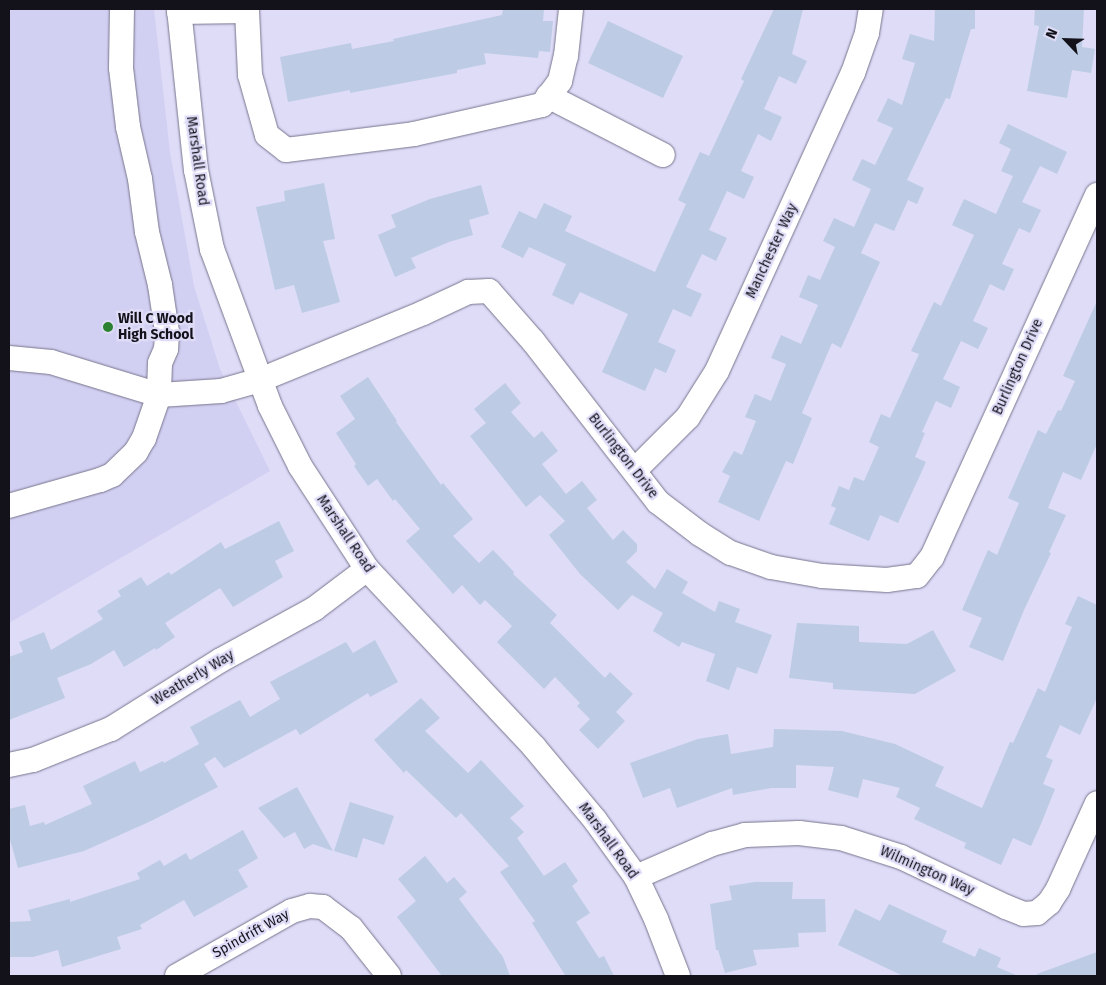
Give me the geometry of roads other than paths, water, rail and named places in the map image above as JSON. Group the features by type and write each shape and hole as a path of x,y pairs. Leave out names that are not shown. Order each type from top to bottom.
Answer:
{"street":[{"path":"9,506 112,475 136,452 144,438 160,396 160,364 166,349 167,332 160,285 147,232 140,179 128,127 121,68 122,9"},
{"path":"179,10 248,11 250,75 267,135 286,150 414,134 542,105 560,81 566,56 571,9"},
{"name":"Manchester Way","path":"635,470 688,417 717,370 853,73 867,33 871,9"},
{"name":"Marshall Road","path":"179,10 196,170 212,249 270,406 300,466 367,569 534,747 595,820 636,877 656,918 678,976"},
{"path":"548,96 663,155"},
{"name":"Burlington Drive","path":"260,380 423,313 468,292 489,291 533,341 658,502 700,534 731,553 771,567 822,576 887,580 918,576 932,557 1088,235 1097,195"},
{"path":"9,358 51,362 160,396 221,391 260,380"},
{"name":"Weatherly Way","path":"9,765 32,760 111,729 221,660 314,609 367,569"},
{"name":"Wilmington Way","path":"636,877 712,844 745,835 799,833 842,838 901,857 1006,908 1023,914 1037,913 1049,904 1058,889 1097,803"},
{"name":"Spindrift Way","path":"177,976 292,911 310,906 323,907 351,928 389,976"}],"place":[{"name":"Will C Wood High School","path":"108,327"}]}
